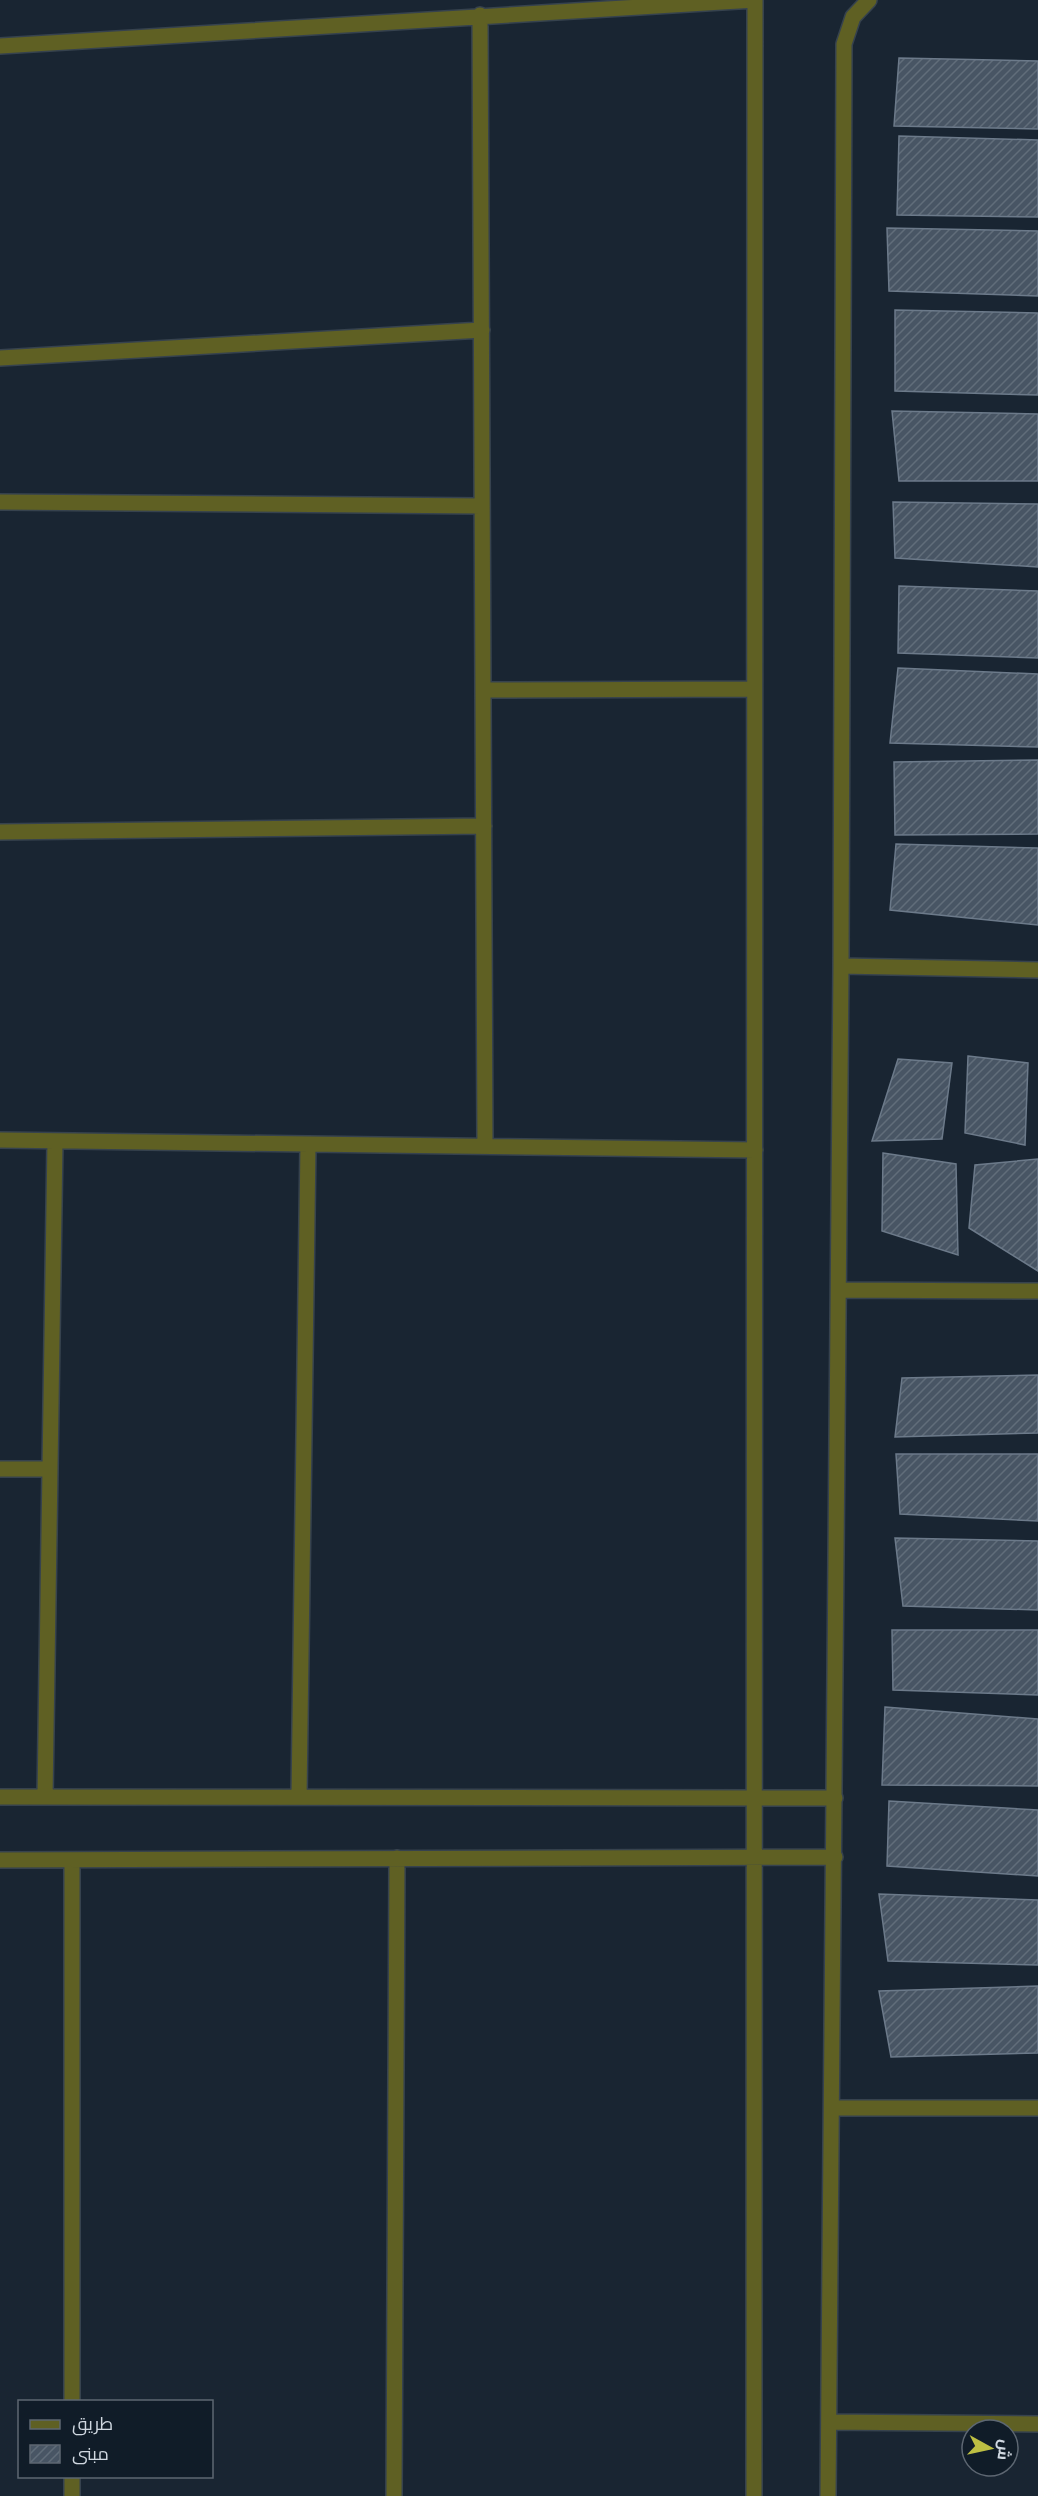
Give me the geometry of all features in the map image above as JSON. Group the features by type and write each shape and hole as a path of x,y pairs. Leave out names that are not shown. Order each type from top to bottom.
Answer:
{"street":[{"path":"0,46 755,0 754,2496"},
{"path":"828,2496 839,1290 844,44 853,17 869,0"},
{"path":"480,15 485,1146"},
{"path":"0,358 482,330"},
{"path":"0,502 482,506"},
{"path":"483,690 754,689"},
{"path":"0,832 484,826"},
{"path":"841,966 1038,970"},
{"path":"0,1140 755,1150"},
{"path":"45,1797 55,1141"},
{"path":"299,1797 308,1144"},
{"path":"839,1290 1038,1291"},
{"path":"0,1469 49,1469"},
{"path":"0,1797 835,1798"},
{"path":"0,1860 835,1857"},
{"path":"394,2496 397,1858"},
{"path":"72,1860 72,2400"},
{"path":"833,2108 1038,2108"},
{"path":"829,2422 1038,2424"},
{"path":"72,2478 72,2496"}],"building":[{"path":"899,58 1038,61 1038,129 894,126"},
{"path":"899,136 1038,140 1038,217 897,215"},
{"path":"887,228 1038,231 1038,296 889,291"},
{"path":"895,310 1038,313 1038,395 895,391"},
{"path":"892,411 1038,414 1038,481 899,481"},
{"path":"893,502 1038,504 1038,567 895,558"},
{"path":"899,586 1038,591 1038,658 898,653"},
{"path":"898,668 1038,674 1038,747 890,743"},
{"path":"1038,760 1038,834 895,835 894,762"},
{"path":"896,844 1038,848 1038,925 890,910"},
{"path":"968,1056 1028,1063 1025,1145 965,1133"},
{"path":"898,1059 952,1063 942,1139 872,1141"},
{"path":"883,1153 956,1164 958,1255 882,1231"},
{"path":"1038,1159 1038,1271 969,1228 975,1165"},
{"path":"1038,1375 1038,1433 895,1437 902,1378"},
{"path":"896,1454 1038,1454 1038,1521 900,1514"},
{"path":"895,1538 1038,1541 1038,1610 903,1606"},
{"path":"892,1630 1038,1630 1038,1695 893,1690"},
{"path":"885,1707 1038,1719 1038,1786 882,1785"},
{"path":"889,1801 1038,1810 1038,1876 887,1866"},
{"path":"879,1894 1038,1900 1038,1965 888,1961"},
{"path":"1038,1986 1038,2053 891,2057 879,1991"}]}
